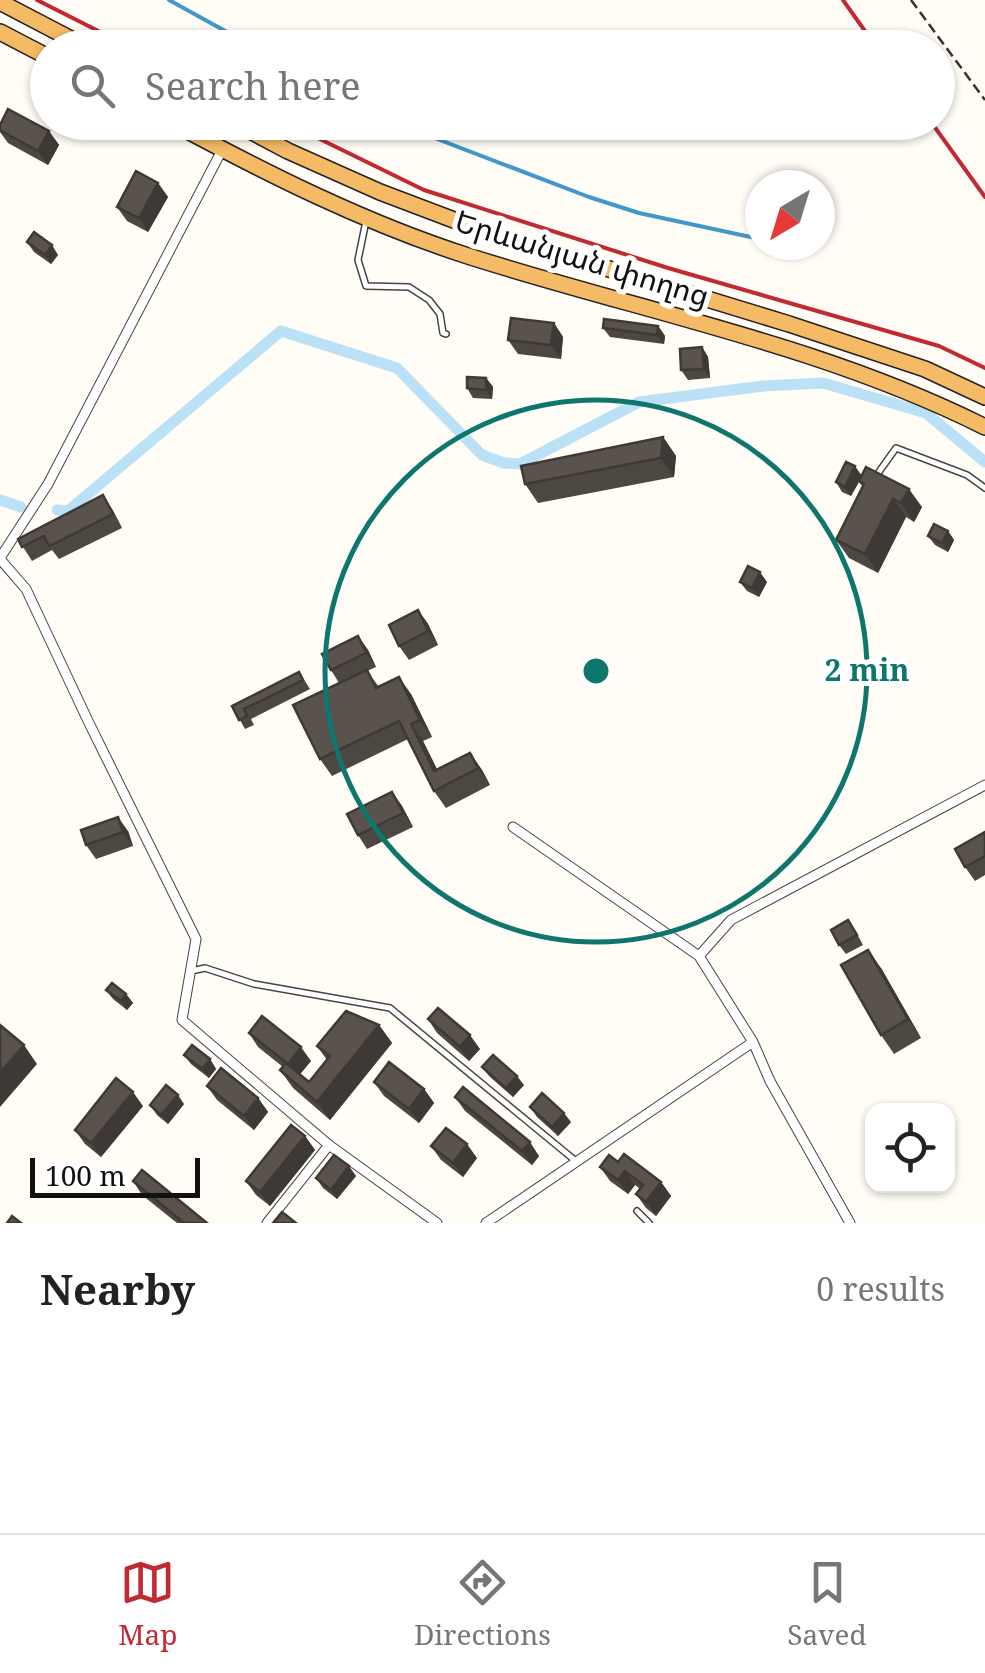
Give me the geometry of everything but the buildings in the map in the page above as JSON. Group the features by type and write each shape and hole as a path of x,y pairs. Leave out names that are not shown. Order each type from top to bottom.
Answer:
{"highway":[{"path":"0,2 54,30"},
{"path":"0,32 30,48"},
{"name":"Երևանյան փողոց","path":"204,140 367,218 466,255 860,373 985,426"},
{"name":"Երևանյան փողոց","path":"267,140 380,192 475,228 908,363 985,397"}],"street":[{"path":"222,150 48,484 0,558 26,589 196,939 182,1020 330,1145 437,1223"},
{"path":"699,956 731,920 985,785"},
{"path":"514,826 699,956 753,1042 770,1081 847,1221"},
{"path":"486,1223 753,1042"},
{"path":"267,1223 330,1145"}],"lane":[{"path":"367,218 358,260 366,286 409,287 429,300 440,314 446,334"},
{"path":"876,476 896,448 966,475 985,488"},
{"path":"191,971 205,968 254,984 390,1008 576,1162"},
{"path":"636,1211 649,1223"}],"path":[{"path":"911,0 933,30"},
{"path":"955,59 985,100"}],"waterway":[{"path":"169,0 223,30"},
{"path":"440,140 639,213 745,236"},
{"path":"57,510 68,511 281,331 397,368 482,455 504,463 520,464 639,402 763,386 823,383 926,413 985,462"},
{"path":"0,500 21,507"}],"railway":[{"path":"37,0 96,30"},
{"path":"843,0 864,30"},
{"path":"322,140 424,190 668,268 939,346 985,368"},
{"path":"944,140 985,197"}]}
